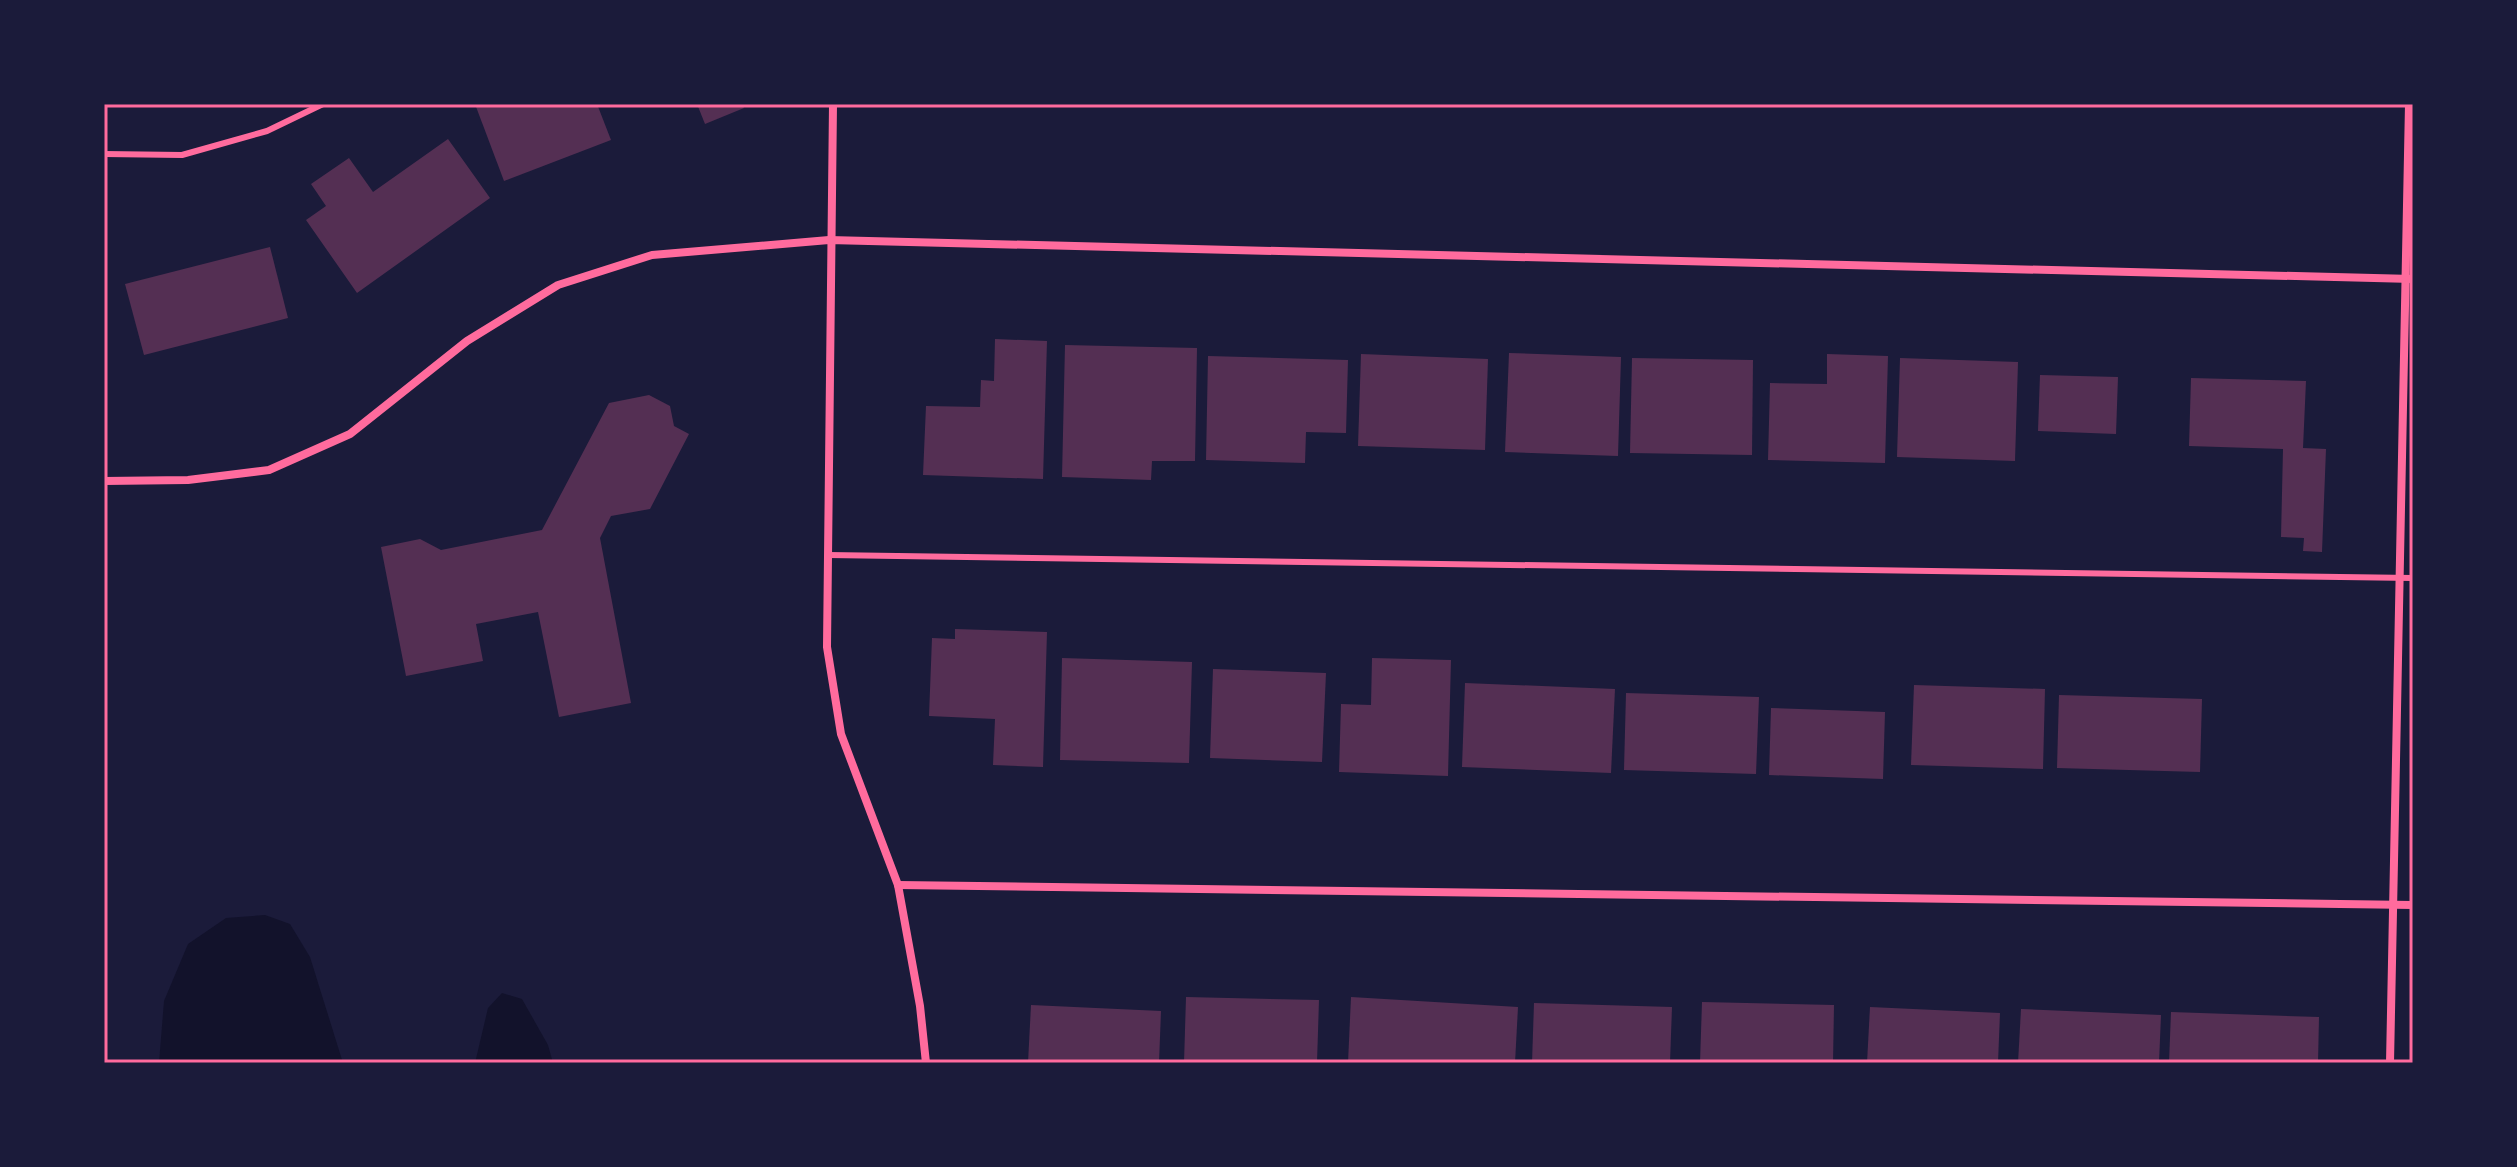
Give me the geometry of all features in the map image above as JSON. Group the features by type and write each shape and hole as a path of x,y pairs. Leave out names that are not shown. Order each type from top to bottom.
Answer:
{"street":[{"path":"833,104 829,240 827,647 841,734 898,885 920,1006 926,1063"},
{"path":"2390,1063 2410,279 2409,104"},
{"path":"104,481 188,480 269,470 350,434 467,341 558,285 652,255 829,240 2410,279"},
{"path":"898,885 2413,905"}],"lane":[{"path":"104,154 182,155 267,131 323,104"},
{"path":"828,555 2413,578"}],"shaded area":[{"path":"265,915 290,924 310,957 343,1063 159,1063 164,1001 188,944 226,918"},
{"path":"502,993 522,999 548,1045 553,1063 475,1063 488,1008"}],"building":[{"path":"475,104 597,104 611,140 504,181"},
{"path":"697,104 742,104 744,108 705,124"},
{"path":"448,139 490,198 357,293 306,220 326,206 311,184 349,158 373,192"},
{"path":"270,247 288,318 144,355 125,284"},
{"path":"995,339 1047,341 1043,479 923,475 926,406 980,407 981,380 994,381"},
{"path":"1065,345 1197,348 1195,461 1152,461 1151,480 1062,477"},
{"path":"1509,353 1621,357 1618,456 1505,452"},
{"path":"1361,354 1488,359 1485,450 1358,446"},
{"path":"1827,354 1888,356 1885,463 1768,460 1770,383 1827,384"},
{"path":"1208,356 1348,360 1346,433 1306,432 1305,463 1206,460"},
{"path":"1632,358 1753,360 1752,455 1630,453"},
{"path":"1900,358 2018,362 2015,461 1897,457"},
{"path":"2040,375 2118,377 2116,434 2038,431"},
{"path":"2191,378 2306,381 2303,448 2326,449 2322,552 2303,551 2304,538 2281,537 2283,449 2189,446"},
{"path":"649,395 670,406 674,426 689,434 650,509 611,516 600,538 631,703 559,717 538,612 476,624 483,661 406,676 381,547 420,539 441,550 542,530 609,403"},
{"path":"955,629 1047,632 1043,767 993,765 995,719 929,716 932,638 955,639"},
{"path":"1062,658 1192,662 1189,763 1060,760"},
{"path":"1372,658 1451,660 1448,776 1339,772 1341,704 1371,705"},
{"path":"1213,669 1326,673 1322,762 1210,758"},
{"path":"1465,683 1615,689 1611,773 1462,767"},
{"path":"1914,685 2045,689 2043,769 1911,765"},
{"path":"1626,693 1759,697 1756,774 1624,770"},
{"path":"2059,695 2202,699 2200,772 2057,768"},
{"path":"1771,708 1885,712 1883,779 1769,775"},
{"path":"1186,997 1319,1000 1317,1063 1184,1063"},
{"path":"1351,997 1518,1007 1515,1063 1348,1063"},
{"path":"1702,1002 1834,1005 1833,1063 1700,1063"},
{"path":"1534,1003 1672,1007 1670,1063 1532,1063"},
{"path":"1031,1005 1161,1011 1159,1063 1028,1063"},
{"path":"1870,1007 2000,1013 1998,1063 1867,1063"},
{"path":"2021,1009 2161,1015 2159,1063 2018,1063"},
{"path":"2171,1012 2319,1017 2318,1063 2169,1063"}]}
